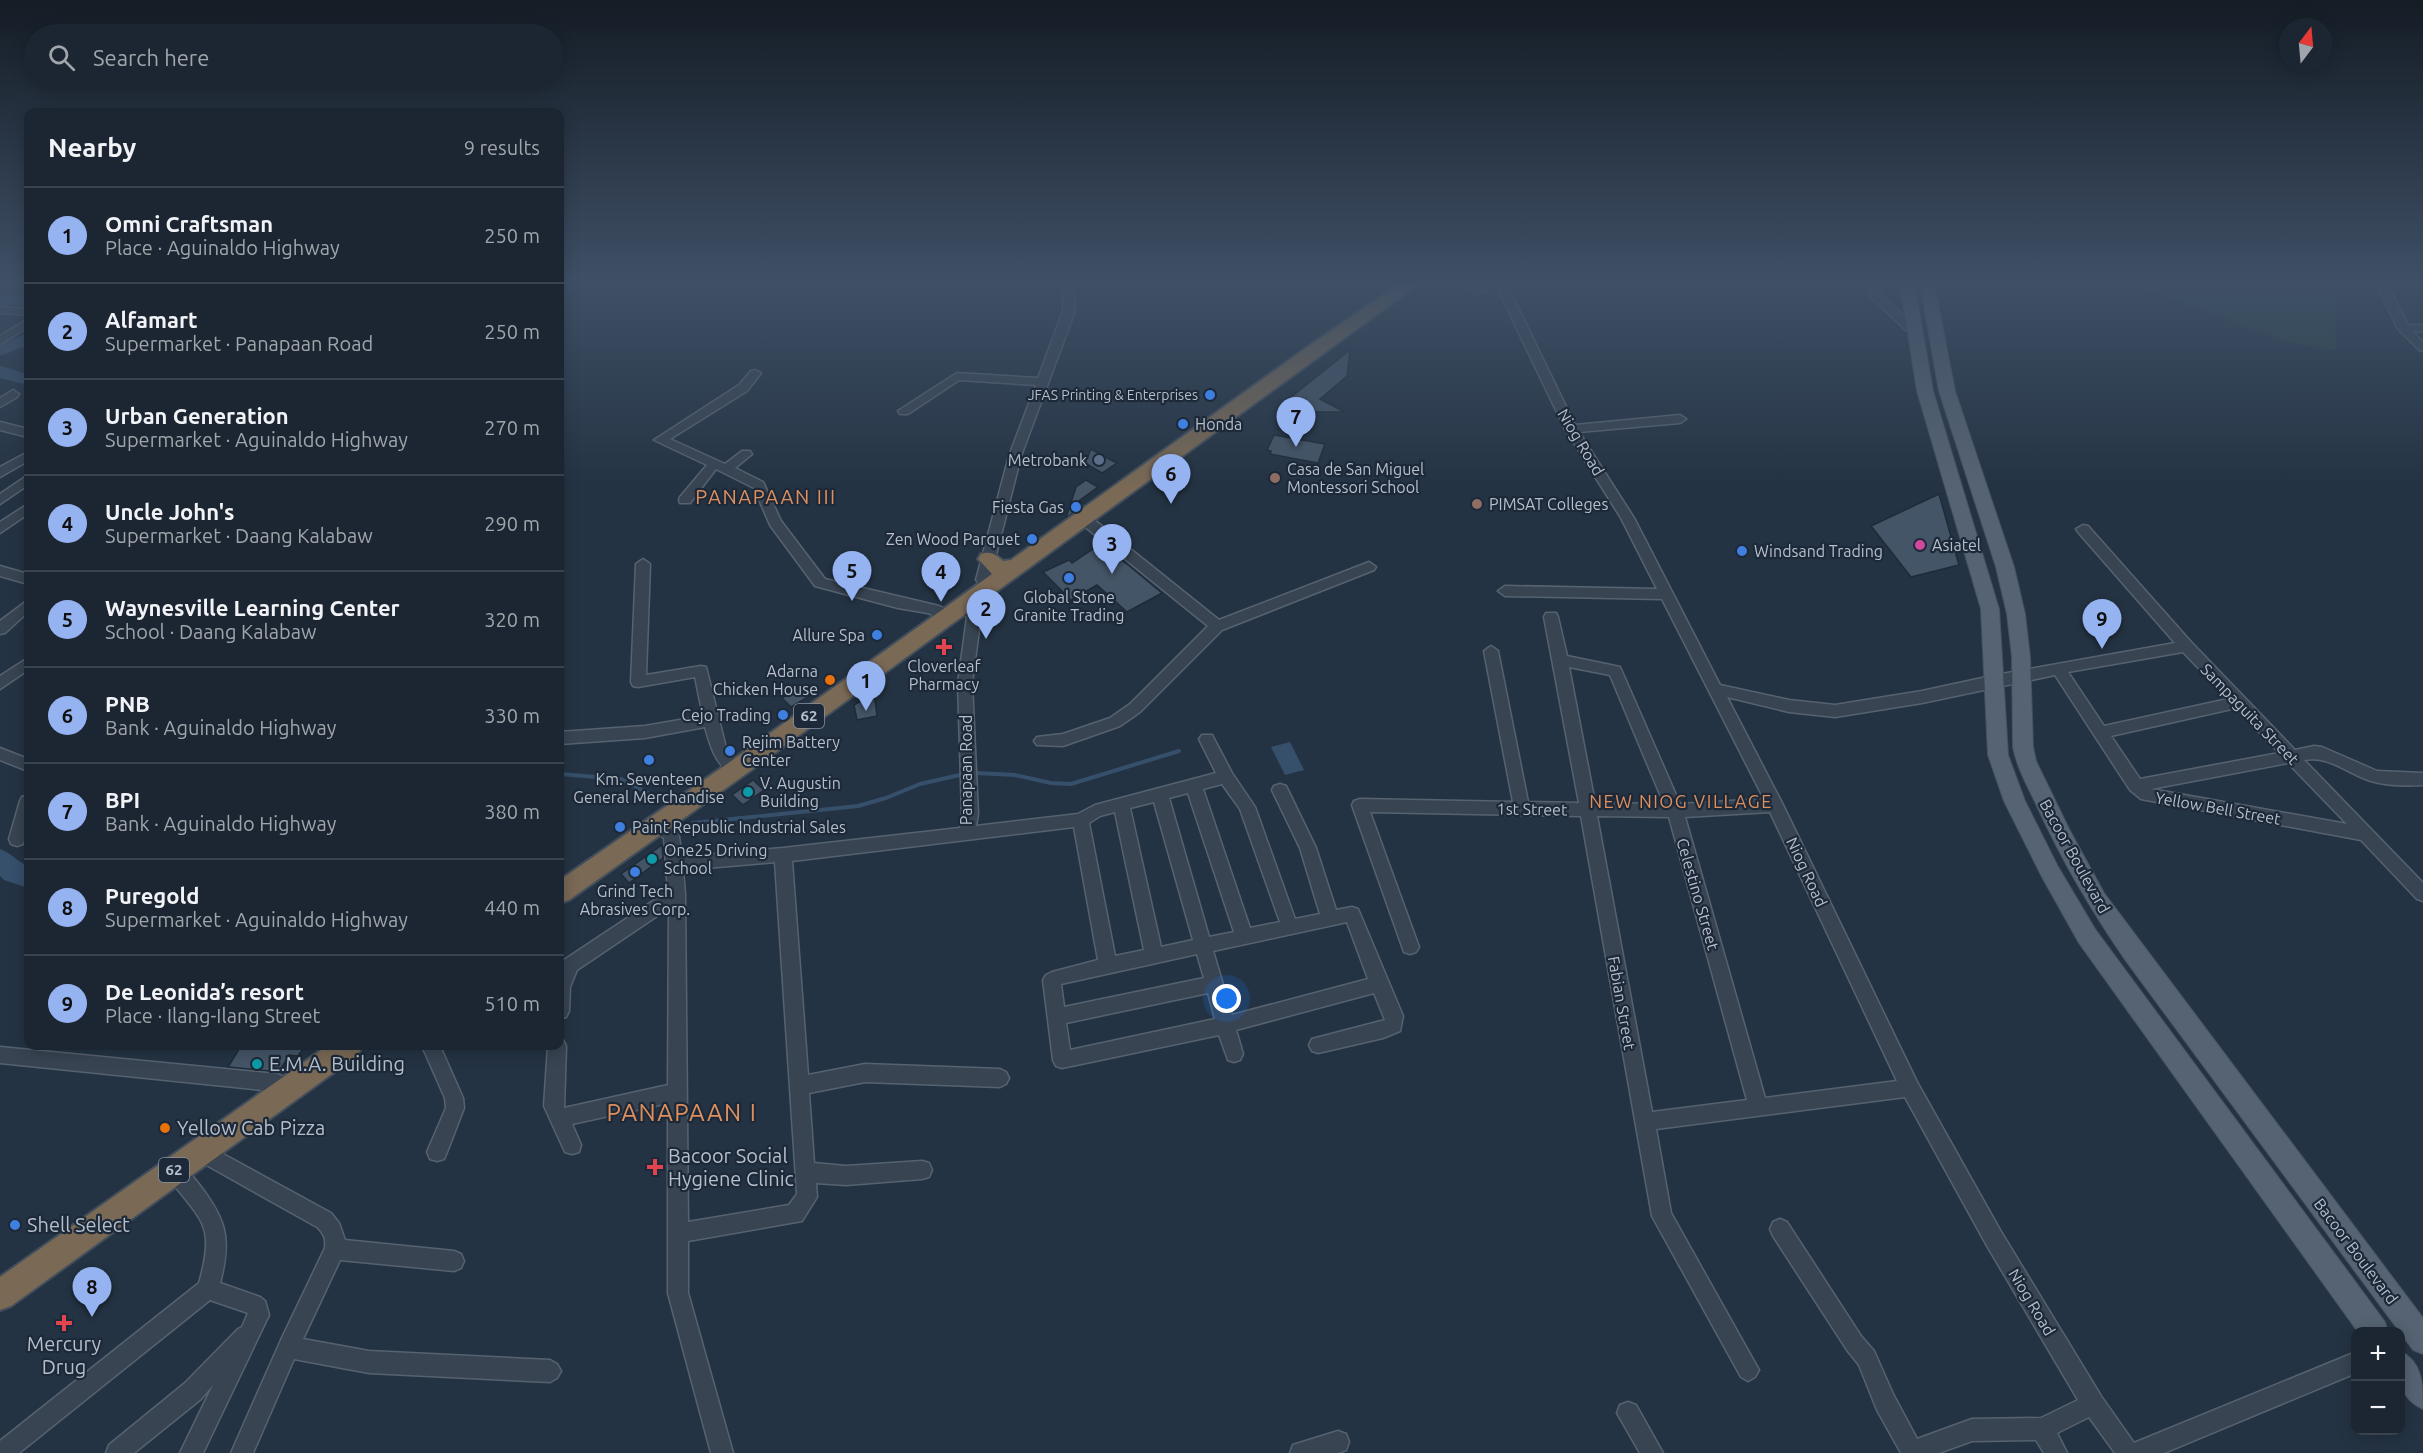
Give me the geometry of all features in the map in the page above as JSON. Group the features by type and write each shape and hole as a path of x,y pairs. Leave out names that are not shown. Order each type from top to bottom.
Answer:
{"highway":[{"name":"62","path":"564,890 735,770 1314,351"},
{"path":"988,559 999,569 1016,566"},
{"name":"62","path":"0,1295 342,1050"}],"main road":[{"name":"Bacoor Boulevard","path":"1918,351 1925,391 1990,609 1996,680 1998,755 2040,852 2068,904 2101,955 2371,1327"},
{"name":"Bacoor Boulevard","path":"1940,351 1947,391 2005,567 2013,602 2022,677 2023,747 2026,761 2060,833 2096,900 2414,1338"},
{"path":"1961,509 1986,513"},
{"path":"2405,1372 2423,1395"}],"street":[{"path":"990,585 983,580 1015,456 1054,351"},
{"name":"Niog Road","path":"1530,351 1571,429 1627,518 1775,805 1910,1088 1993,1237 2093,1404 2128,1453"},
{"path":"756,373 734,394 659,439 759,485 775,522 820,583 897,603 953,611"},
{"path":"904,411 957,376 1043,382"},
{"path":"0,403 13,394"},
{"path":"1571,429 1680,419"},
{"path":"1650,422 1660,436"},
{"path":"0,426 24,432"},
{"path":"685,500 720,467 746,454"},
{"path":"1,471 24,458"},
{"path":"0,500 24,482"},
{"path":"5,525 24,511"},
{"path":"1083,518 1217,626"},
{"path":"5,525 24,526"},
{"name":"Sampaguita Street","path":"2083,529 2186,646 2290,756 2369,835 2415,875 2423,894"},
{"path":"643,564 638,682 701,671 717,746 725,763 735,770"},
{"path":"1042,741 1063,740 1115,722 1135,708 1217,626 1369,567"},
{"path":"2,574 24,578"},
{"path":"1505,591 1665,594"},
{"path":"0,629 24,608"},
{"name":"Panapaan Road","path":"953,611 974,615 965,683 970,814 967,833"},
{"name":"Fabian Street","path":"1551,617 1561,660 1662,1216 1748,1370"},
{"path":"1715,689 1789,706 1835,711 1922,697 1996,680 2186,646"},
{"path":"1491,651 1522,809"},
{"name":"Celestino Street","path":"1561,660 1615,671 1675,811 1758,1107"},
{"path":"0,684 24,666"},
{"name":"Yellow Bell Street","path":"2059,670 2136,786 2147,795 2369,835"},
{"path":"2101,732 2239,702"},
{"path":"564,738 645,732 711,720"},
{"path":"1207,739 1226,777 1247,807 1290,927"},
{"path":"2136,786 2314,752 2328,753 2373,775 2423,779"},
{"path":"0,754 24,763"},
{"path":"675,864 783,855 1081,820 1095,811 1226,777"},
{"path":"1194,786 1244,937"},
{"path":"1280,790 1308,848 1330,919"},
{"path":"1160,794 1234,1054"},
{"path":"1121,804 1154,956"},
{"name":"1st Street","path":"1410,947 1360,805 1675,811 1775,805"},
{"path":"16,839 24,814"},
{"path":"1081,820 1108,966"},
{"path":"656,824 672,835 677,894 678,1293 723,1453"},
{"path":"679,1233 795,1214 807,1197 783,855"},
{"path":"564,980 570,966 677,894"},
{"path":"1318,1045 1383,1030 1394,1025 1394,1016 1352,915 1154,956 1052,980 1062,1060 1226,1025 1379,984"},
{"path":"1056,1017 1214,984"},
{"path":"434,1050 454,1098 452,1118 437,1152"},
{"path":"557,1050 553,1106 572,1145"},
{"path":"0,1055 277,1083 284,1092"},
{"path":"798,1086 865,1073 1000,1078"},
{"path":"1644,1122 1910,1088"},
{"path":"558,1118 677,1092"},
{"path":"201,1151 324,1220 331,1227 336,1238 335,1250 288,1347 242,1453"},
{"path":"2,1453 208,1289 217,1248 217,1236 208,1215 175,1170"},
{"path":"805,1170 832,1175 922,1170"},
{"path":"1780,1228 1854,1343 1867,1358 1885,1402 1912,1453 1972,1430 2042,1429 2093,1404"},
{"path":"335,1250 454,1261"},
{"path":"192,1453 256,1324 258,1308 253,1304 208,1289"},
{"path":"117,1453 193,1391 256,1324"},
{"path":"288,1347 369,1362 550,1371"},
{"path":"2138,1453 2351,1364"},
{"path":"193,1391 211,1412"},
{"path":"1628,1413 1652,1453"},
{"path":"2042,1429 2056,1453"},
{"path":"1301,1453 1338,1442"}],"water":[{"path":"1290,742 1304,770 1285,775 1271,747"}],"building":[{"path":"1350,351 1347,376 1320,399 1345,412 1314,412 1286,401"},
{"path":"1274,435 1325,444 1318,463 1270,454 1271,451 1267,450"},
{"name":"Metrobank","path":"1091,449 1117,463 1102,473 1085,463"},
{"path":"1086,480 1098,487 1079,501 1085,504 1066,518 1076,487"},
{"name":"Asiatel","path":"1939,494 1959,565 1911,577 1871,526"},
{"path":"1102,543 1162,593 1127,612 1097,585 1071,600 1043,572 1069,560 1072,563"},
{"path":"802,686 810,696 791,707 782,698"},
{"path":"874,693 877,716 857,720 854,705"},
{"name":"V. Augustin Building","path":"753,780 764,790 743,805 732,795"},
{"path":"662,845 663,858 629,883 621,874"},
{"name":"E.M.A. Building","path":"239,1050 302,1050 298,1056 289,1055 279,1072 228,1067"}],"waterway":[{"path":"0,372 24,379"},
{"path":"975,773 1015,775 1051,783 1071,784 1179,751"},
{"path":"564,774 621,779 663,801"},
{"path":"693,823 858,806 886,798 920,784 964,774"},
{"path":"0,860 13,872 24,876"}],"place":[{"name":"JFAS Printing & Enterprises","path":"1210,395"},
{"name":"Honda","path":"1183,424"},
{"name":"BPI","path":"1296,447"},
{"name":"Metrobank","path":"1099,460"},
{"name":"Casa de San Miguel Montessori School","path":"1275,478"},
{"name":"PNB","path":"1171,504"},
{"name":"PIMSAT Colleges","path":"1477,504"},
{"name":"Fiesta Gas","path":"1076,507"},
{"name":"Zen Wood Parquet","path":"1032,539"},
{"name":"Asiatel","path":"1920,545"},
{"name":"Windsand Trading","path":"1742,551"},
{"name":"Urban Generation","path":"1112,574"},
{"name":"Global Stone Granite Trading","path":"1069,578"},
{"name":"Waynesville Learning Center","path":"852,601"},
{"name":"Uncle John's","path":"941,602"},
{"name":"Allure Spa","path":"877,635"},
{"name":"Alfamart","path":"986,639"},
{"name":"Cloverleaf Pharmacy","path":"944,647"},
{"name":"De Leonida’s resort","path":"2102,649"},
{"name":"Adarna Chicken House","path":"830,680"},
{"name":"Omni Craftsman","path":"866,711"},
{"name":"Cejo Trading","path":"783,715"},
{"name":"Rejim Battery Center","path":"730,751"},
{"name":"Km. Seventeen General Merchandise","path":"649,760"},
{"name":"V. Augustin Building","path":"748,792"},
{"name":"Paint Republic Industrial Sales","path":"620,827"},
{"name":"One25 Driving School","path":"652,859"},
{"name":"Grind Tech Abrasives Corp.","path":"635,872"},
{"name":"E.M.A. Building","path":"257,1064"},
{"name":"Yellow Cab Pizza","path":"165,1128"},
{"name":"Bacoor Social Hygiene Clinic","path":"655,1167"},
{"name":"Shell Select","path":"15,1225"},
{"name":"Puregold","path":"92,1317"},
{"name":"Mercury Drug","path":"64,1323"}],"district":[{"name":"PANAPAAN III","path":"766,497"},
{"name":"NEW NIOG VILLAGE","path":"1681,802"},
{"name":"PANAPAAN I","path":"682,1113"}]}
